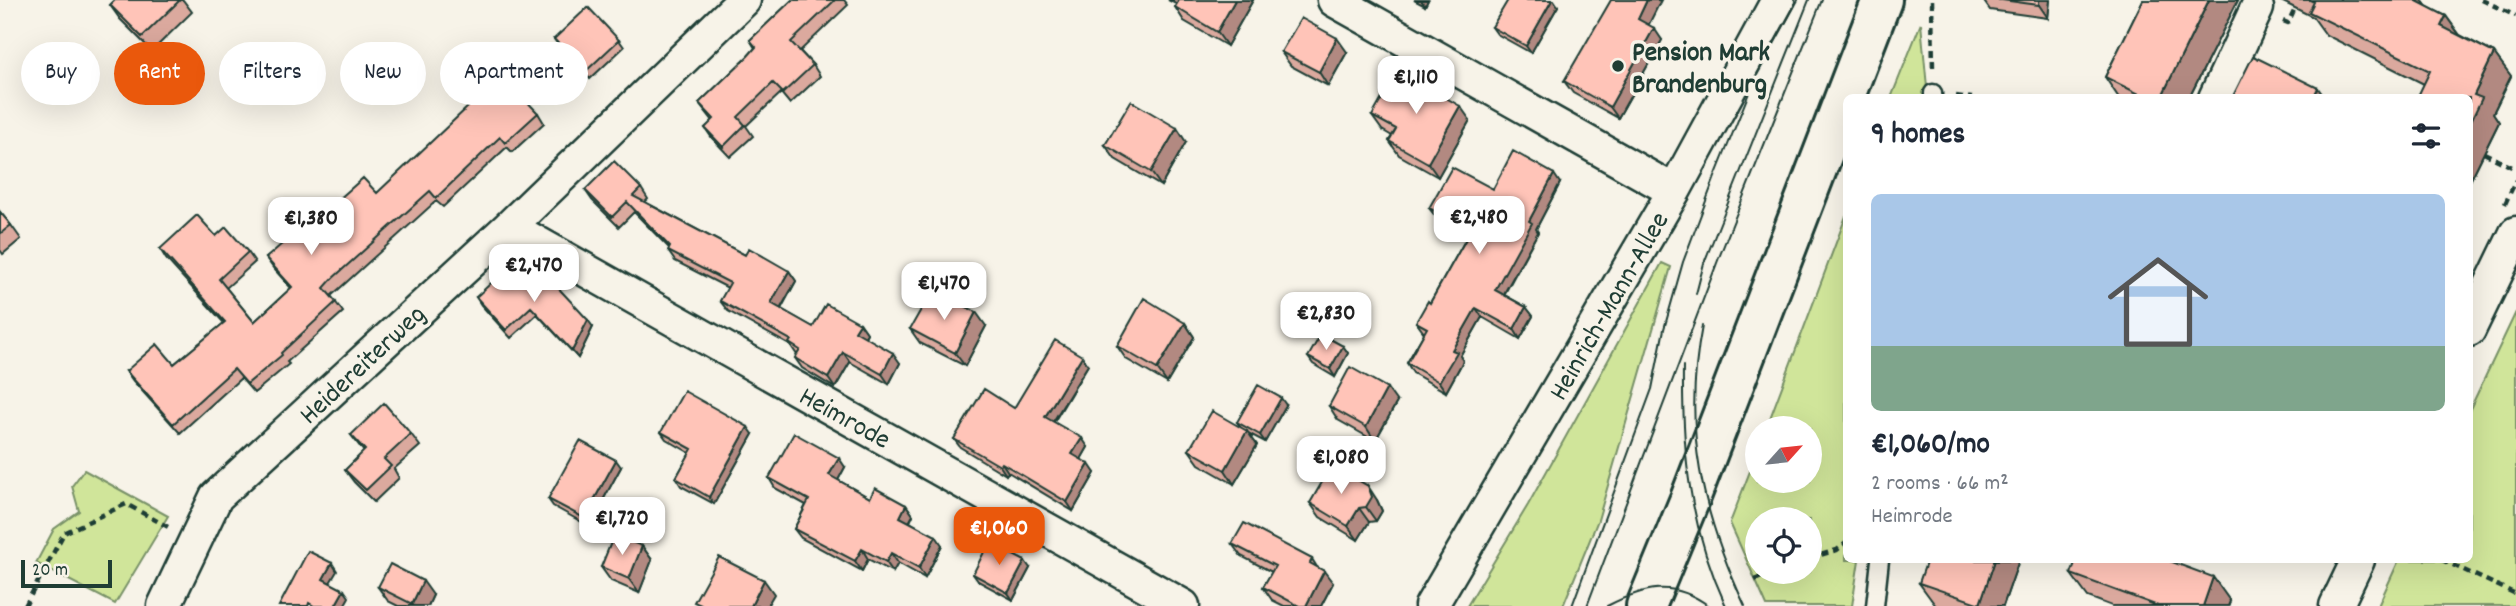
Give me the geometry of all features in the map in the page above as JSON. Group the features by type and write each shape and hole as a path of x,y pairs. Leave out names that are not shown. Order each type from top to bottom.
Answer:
{"main road":[{"path":"1847,94 1882,0"},
{"path":"1646,606 1843,103"}],"street":[{"name":"Heidereiterweg","path":"164,606 216,498 509,227 744,0"},
{"path":"1334,0 1674,191"},
{"name":"Heinrich-Mann-Allee","path":"1431,606 1674,191 1778,0"},
{"path":"2217,94 2258,8"},
{"name":"Heimrode","path":"509,227 1183,606"},
{"path":"2473,322 2516,233"},
{"path":"2336,606 2357,563"}],"lane":[{"path":"1875,606 1880,563"}],"path":[{"path":"1932,0 1933,94"},
{"path":"2482,0 2516,16"},
{"path":"2484,153 2516,169"},
{"path":"25,606 64,533 126,505 195,542"},
{"path":"1822,554 1843,545"},
{"path":"2449,563 2516,594"}],"green space":[{"path":"1921,23 1928,94 1893,94"},
{"path":"1843,224 1843,563 1859,563 1852,606 1767,606 1757,584 1822,584 1822,507 1745,507 1745,557 1730,523 1745,484 1745,494 1822,494 1822,416 1771,416"},
{"path":"1662,263 1671,267 1598,520 1563,606 1467,606 1528,505"},
{"path":"2516,312 2516,606 2378,606 2398,563 2473,563 2473,403"},
{"path":"84,470 168,516 115,604 36,563 54,529 79,511 72,486"}],"building":[{"path":"115,0 180,0 142,37 110,5"},
{"path":"792,0 835,0 791,42 813,65 783,93 773,83 738,117 745,125 723,147 705,128 714,119 699,103 748,56 756,47 750,40"},
{"path":"1179,0 1235,0 1217,32 1175,7"},
{"path":"1508,0 1552,0 1526,46 1492,27"},
{"name":"Pension Mark Brandenburg","path":"1611,0 1647,0 1638,19 1654,28 1610,107 1564,81"},
{"path":"2002,0 2039,0 2039,5"},
{"path":"2143,0 2209,0 2163,94 2139,94 2105,77"},
{"path":"2310,0 2415,0 2446,16 2441,26 2494,53 2474,95 2482,98 2473,117 2473,94 2419,94 2430,71 2309,12 2314,2"},
{"path":"588,7 619,40 588,69 588,42 557,42 554,39"},
{"path":"1301,18 1337,38 1319,72 1281,52"},
{"path":"2253,56 2318,88 2315,94 2234,94"},
{"path":"1398,70 1460,106 1428,163 1389,141 1396,129 1372,116"},
{"path":"1131,101 1177,128 1151,172 1105,145"},
{"path":"470,105 530,105 538,113 505,143 500,137 436,198 430,191 332,279 324,288 336,302 281,353 282,355 247,384 234,369 173,424 126,371 157,344 174,364 225,322 160,249 197,215 216,236 226,227 248,252 219,279 254,322 292,287 266,258 292,235 295,238 363,178 377,193"},
{"path":"1513,151 1554,174 1529,221 1532,223 1495,290 1526,307 1514,329 1476,308 1452,350 1457,352 1439,382 1407,363 1427,328 1416,322 1428,301 1430,303 1471,230 1429,208 1452,167 1493,189"},
{"path":"614,161 641,188 633,196 745,255 749,248 789,271 771,303 813,327 826,304 860,323 855,331 893,353 882,374 843,352 828,378 795,358 800,350 789,343 791,340 720,301 730,283 668,251 670,247 627,202 612,217 585,190"},
{"path":"0,212 11,225 0,234"},
{"path":"536,264 588,320 572,351 531,307 506,330 476,297 501,274 512,286"},
{"path":"939,292 976,312 955,353 910,329 927,299 933,303"},
{"path":"1144,298 1185,323 1157,369 1117,346"},
{"path":"1321,334 1343,346 1330,369 1308,357"},
{"path":"1055,340 1082,356 1045,417 1082,438 1072,454 1089,464 1067,502 1002,463 1000,466 954,439 984,389 1014,408"},
{"path":"1350,367 1387,388 1366,427 1329,406"},
{"path":"1258,385 1281,398 1260,435 1237,422"},
{"path":"684,391 748,427 709,497 676,478 692,449 661,432"},
{"path":"384,403 411,434 384,459 391,466 366,490 345,470 365,450 351,435"},
{"path":"1212,411 1247,431 1225,470 1189,450"},
{"path":"794,433 839,458 829,475 870,498 875,488 906,505 900,517 936,536 919,568 891,553 886,562 862,549 855,561 794,529 809,500 769,478"},
{"path":"580,441 616,460 584,518 548,499"},
{"path":"1332,465 1368,486 1372,497 1366,507 1359,508 1348,526 1310,503"},
{"path":"1244,523 1312,559 1310,563 1324,571 1306,606 1299,606 1263,587 1275,566 1232,544"},
{"path":"614,535 642,546 629,579 601,567"},
{"path":"989,542 1025,561 1008,593 973,574"},
{"path":"308,551 332,563 323,579 344,590 335,606 314,606 309,603 308,606 279,606"},
{"path":"719,557 764,580 751,606 703,606 694,602"},
{"path":"1926,563 1994,563 1980,604 1919,583"},
{"path":"2075,563 2175,563 2213,577 2203,606 2158,606 2071,574"},
{"path":"390,564 423,581 412,604 378,587"}],"tram line":[{"path":"1572,606 1652,389 1664,329 1683,262 1755,78 1798,0"},
{"path":"1696,294 1704,263 1809,0"},
{"path":"1587,606 1720,255 1822,0"},
{"path":"1702,326 1694,400 1700,470 1717,538 1745,606"},
{"path":"1683,366 1684,429 1690,489 1704,547 1726,606"},
{"path":"1607,606 1633,594 1658,589 1683,592 1709,606"}],"place":[{"name":"Pension Mark Brandenburg","path":"1618,66"}]}
